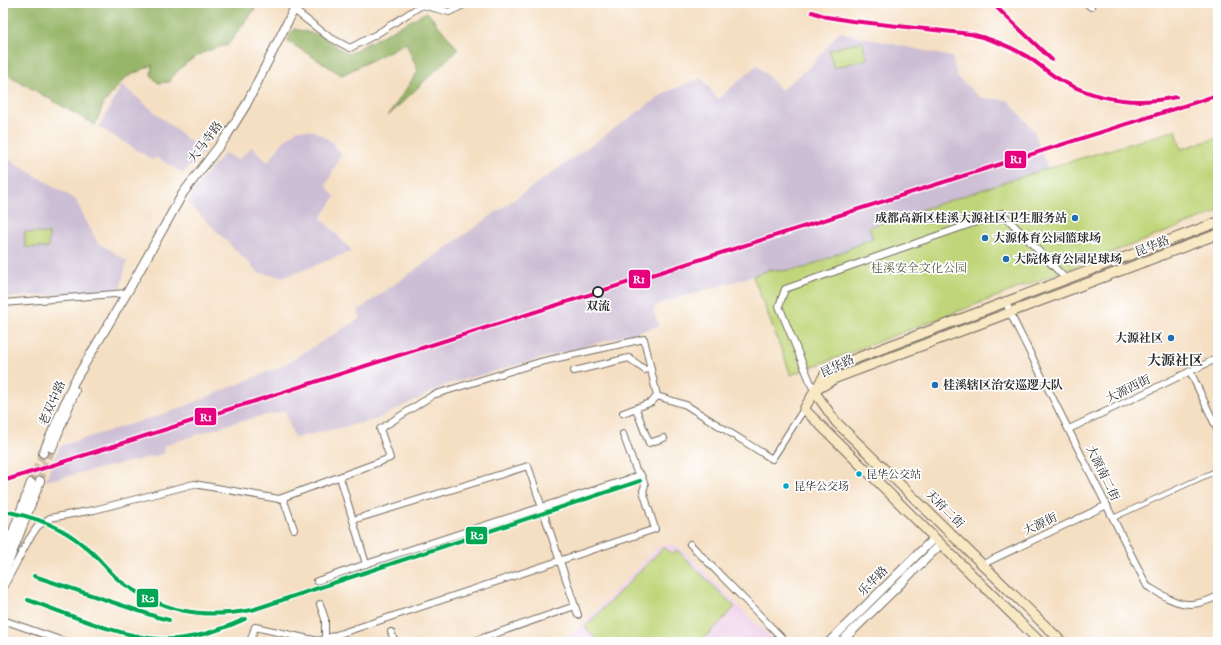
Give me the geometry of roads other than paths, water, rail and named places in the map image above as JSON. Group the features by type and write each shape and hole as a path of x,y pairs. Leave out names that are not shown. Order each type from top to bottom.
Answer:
{"main road":[{"name":"昆华路","path":"814,391 828,368 1006,300 1218,222"},
{"name":"昆华路","path":"814,391 836,378 1010,311 1218,234"},
{"path":"814,391 804,409 1040,642"},
{"name":"天府二街","path":"814,391 836,422 1062,642"}],"street":[{"path":"296,7 329,37 350,48 422,5 449,12 468,3"},
{"name":"大马寺路","path":"127,293 183,193 226,137 246,105 296,7"},
{"path":"814,391 779,306 785,289 1002,213 1065,278"},
{"path":"3,303 127,293"},
{"name":"老双中路","path":"43,453 64,403 127,293"},
{"name":"大源南二街","path":"1006,300 1010,311 1147,586 1176,603 1203,603 1218,596"},
{"path":"3,588 29,539 38,526 54,516 94,510 194,484 279,499 283,498 390,458 380,429 433,395 540,362 644,339 657,396"},
{"path":"574,371 629,358 645,370 651,368"},
{"name":"大源西街","path":"1069,429 1218,358"},
{"name":"老双中路","path":"52,448 85,364"},
{"path":"1190,371 1218,431"},
{"path":"623,413 652,402 657,396"},
{"path":"657,396 686,405 772,459 804,409"},
{"path":"636,409 649,444 664,438"},
{"path":"250,642 255,627 318,642 655,529 643,491 645,485 641,475 636,470 623,434"},
{"path":"353,520 528,466 578,614"},
{"path":"1113,518 1218,470"},
{"path":"317,581 641,475"},
{"path":"340,477 366,564"},
{"path":"3,576 40,481"},
{"path":"3,559 31,483"},
{"path":"283,498 294,529"},
{"name":"大源街","path":"983,564 1107,505"},
{"name":"乐华路","path":"829,642 937,541"},
{"name":"乐华路","path":"841,642 937,541"},
{"path":"690,544 786,642"},
{"path":"320,604 325,620 325,639"},
{"path":"471,642 575,606"},
{"path":"3,620 66,642"},
{"path":"391,632 395,642"}],"tunnel":[{"path":"40,481 52,448"},
{"path":"31,483 43,453"}],"place":[{"name":"成都高新区桂溪大源社区卫生服务站","path":"1075,218"},
{"name":"大源体育公园篮球场","path":"985,238"},
{"name":"大院体育公园足球场","path":"1006,259"},
{"name":"双流","path":"598,292"},
{"name":"大源社区","path":"1171,338"},
{"name":"桂溪辖区治安巡逻大队","path":"935,385"},
{"name":"昆华公交站","path":"859,474"},
{"name":"昆华公交场","path":"786,486"}],"district":[{"name":"大源社区","path":"1175,360"}],"park label":[{"name":"桂溪安全文化公园","path":"919,268"}]}
